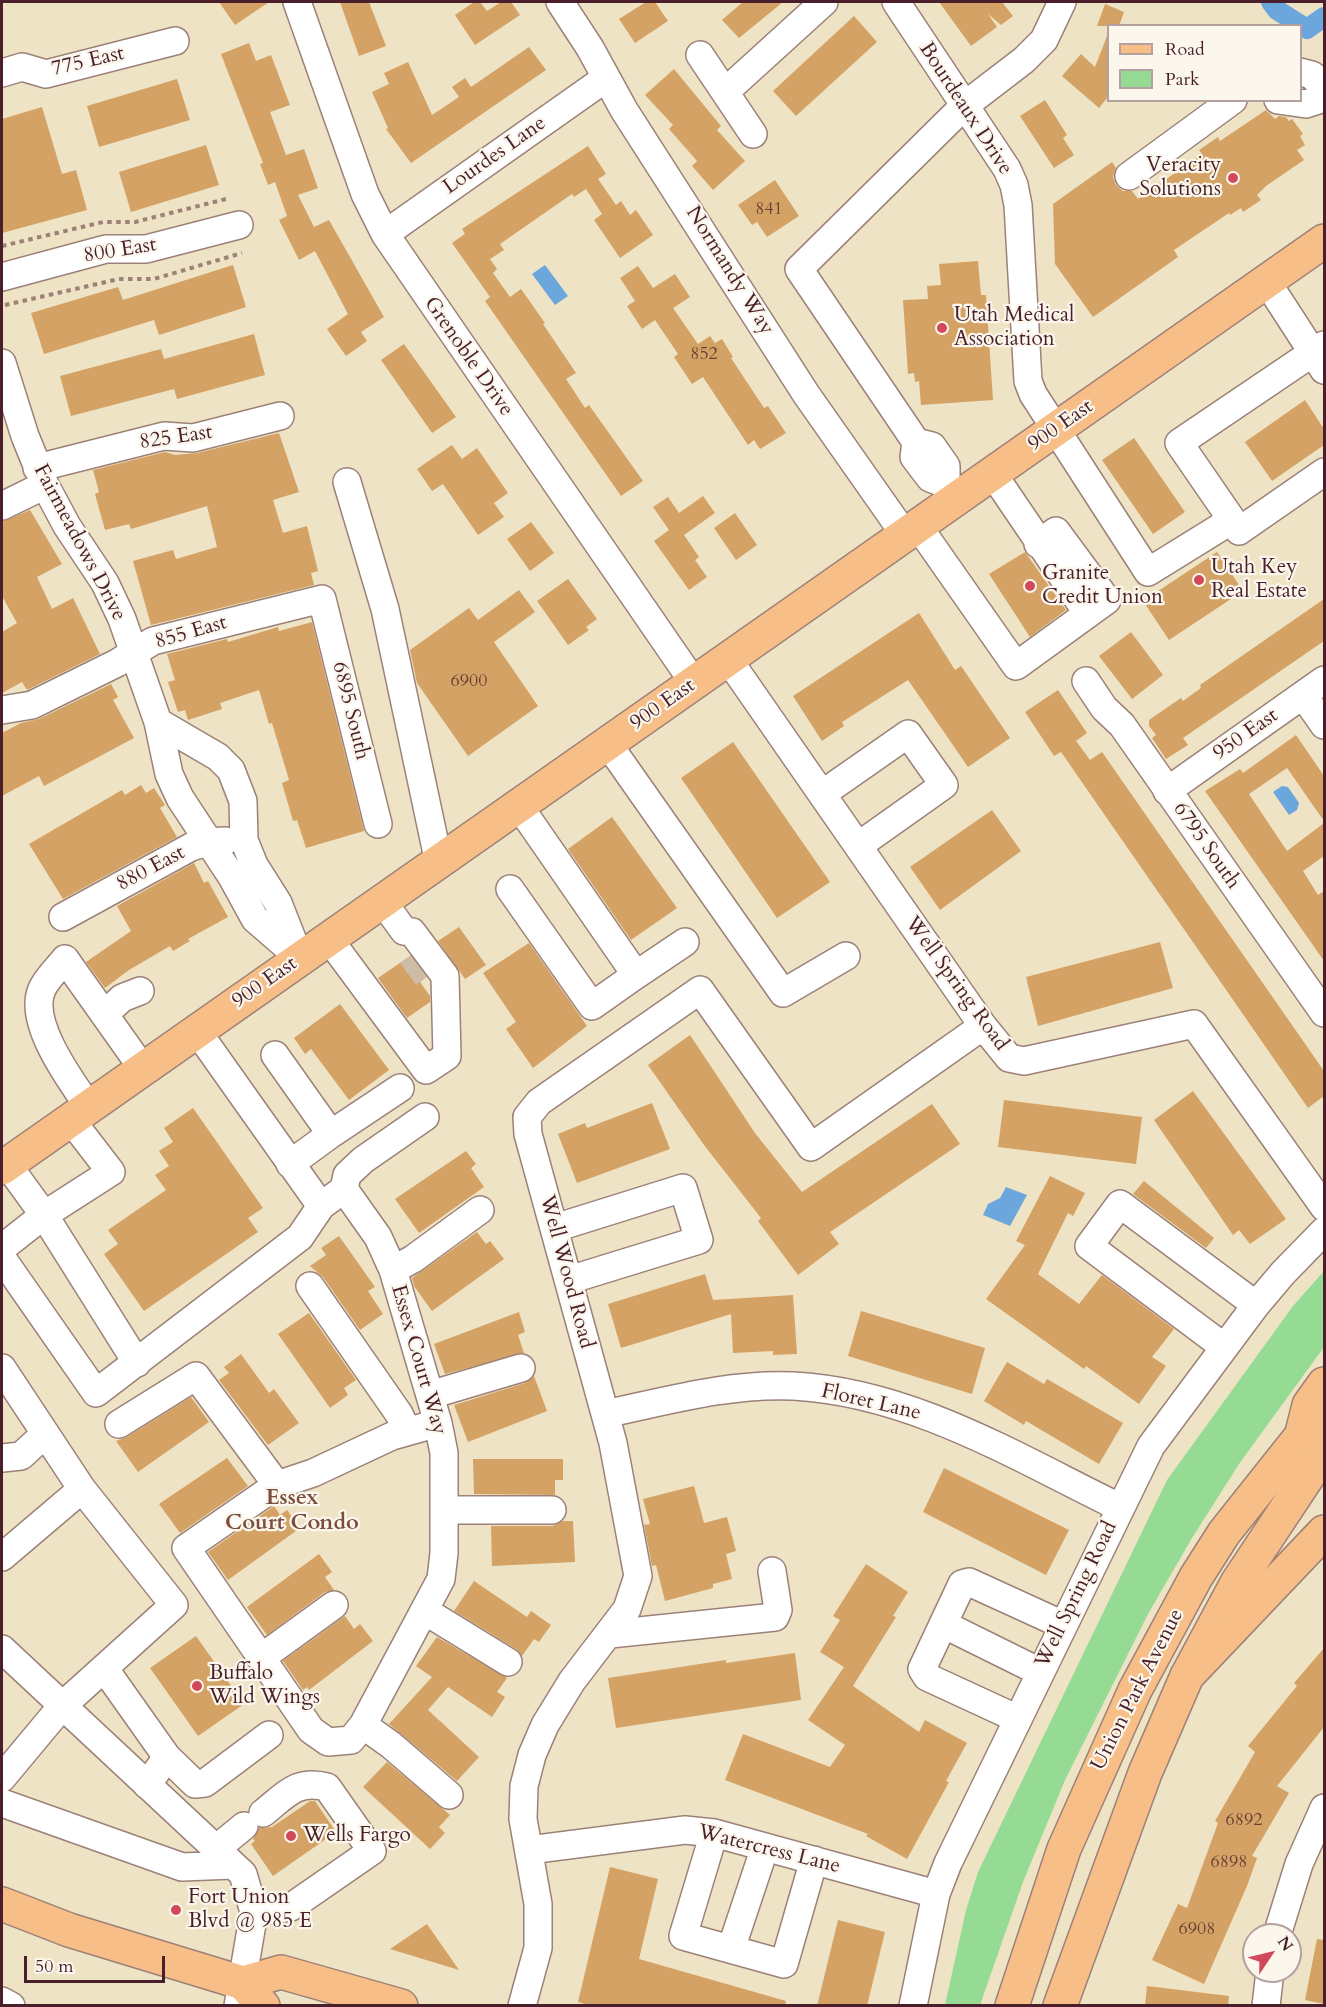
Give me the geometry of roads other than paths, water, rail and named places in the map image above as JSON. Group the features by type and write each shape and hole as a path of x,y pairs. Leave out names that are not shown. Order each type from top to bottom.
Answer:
{"main road":[{"name":"900 East","path":"4,1166 911,531 952,491 993,474 1324,241"},
{"path":"1313,1442 1309,1406 1324,1384"},
{"name":"Union Park Avenue","path":"1060,2006 1145,1773 1187,1676 1313,1442 1324,1407"},
{"name":"Union Park Avenue","path":"1012,2006 1060,1858 1091,1782 1134,1690 1196,1576 1224,1533 1313,1442"},
{"path":"1187,1676 1324,1532"},
{"path":"2,1904 247,2000 281,1972 401,2006"}],"street":[{"name":"Grenoble Drive","path":"297,2 365,194 385,234 694,683"},
{"name":"Normandy Way","path":"560,2 624,110 806,394 1016,666 1107,600 1056,531 1038,544 993,474"},
{"path":"725,92 824,2"},
{"name":"Bourdeaux Drive","path":"896,2 1014,185 1018,205 1028,381 1033,394 1148,572 1232,520"},
{"path":"952,491 930,478 914,457 916,442 799,269 964,106 1024,60 1044,40 1062,2"},
{"name":"775 East","path":"2,73 22,67 46,74 175,41"},
{"path":"700,55 753,134"},
{"path":"1302,72 1312,75 1324,88"},
{"name":"Lourdes Lane","path":"385,234 606,78"},
{"path":"1292,102 1306,104 1324,98"},
{"path":"1129,176 1230,102"},
{"name":"800 East","path":"2,277 106,249 146,249 239,225"},
{"path":"1267,282 1321,356 1179,443 1239,531 1324,472"},
{"name":"Fairmeadows Drive","path":"2,363 41,476 67,526 105,583 135,652 158,722 169,774 207,842 232,878 255,919 300,958"},
{"name":"825 East","path":"2,506 41,476 164,436 193,438 280,416"},
{"path":"347,482 385,609 439,863"},
{"name":"855 East","path":"2,710 32,705 153,641 322,599"},
{"name":"6895 South","path":"322,599 378,824"},
{"name":"Well Spring Road","path":"728,659 983,1026 1010,1058 1024,1061 1194,1024 1324,1207"},
{"name":"6795 South","path":"1086,681 1104,708 1122,725 1324,1013"},
{"path":"1314,687 1324,726"},
{"name":"950 East","path":"1167,791 1314,687"},
{"path":"158,722 218,757 231,770 243,801 244,840 254,865 278,903 300,958"},
{"path":"822,795 908,734 944,785 858,846"},
{"path":"608,744 783,993 846,956"},
{"path":"519,806 636,975"},
{"name":"880 East","path":"63,916 191,847 207,842 244,840"},
{"path":"510,889 592,1006 685,942"},
{"path":"329,939 426,1070 447,1056 422,963 383,902"},
{"path":"2,1248 44,1215 111,1172 80,1113 41,1025 41,990 65,959 143,1069"},
{"name":"Well Wood Road","path":"522,2006 538,1948 538,1904 523,1819 524,1786 532,1755 545,1725 572,1681 627,1609 638,1576 605,1414 528,1134 527,1117 531,1110 700,990 811,1147 983,1026"},
{"path":"105,1014 122,998 140,991"},
{"path":"197,1031 321,1206"},
{"path":"275,1055 331,1134"},
{"path":"290,1164 400,1088"},
{"path":"2,1258 96,1393 137,1364 300,1237 321,1206 344,1189 347,1175 363,1161 425,1118"},
{"path":"4,1166 44,1215 137,1364"},
{"path":"555,1228 683,1188 699,1240 569,1280"},
{"name":"Essex Court Way","path":"261,1658 311,1730 328,1742 351,1740 363,1725 441,1579 444,1453 438,1423 393,1269 378,1237 344,1189"},
{"path":"1224,1347 1089,1246 1120,1204 1256,1305"},
{"path":"393,1269 413,1259 480,1210"},
{"name":"Well Spring Road","path":"913,2006 936,1894 948,1863 1119,1507 1151,1446 1256,1305 1324,1231"},
{"path":"310,1286 399,1414 407,1431"},
{"path":"2,1368 82,1489 174,1605 62,1706 2,1778"},
{"path":"430,1395 521,1368"},
{"path":"119,1424 196,1376 277,1485"},
{"name":"Floret Lane","path":"605,1414 723,1389 794,1386 842,1394 909,1408 1119,1507"},
{"path":"334,1605 261,1658 186,1548 277,1485 313,1473 407,1431 438,1423"},
{"path":"2,1458 21,1456 45,1434"},
{"path":"2,1557 82,1489"},
{"path":"444,1509 552,1510"},
{"path":"610,1634 775,1617 778,1610 772,1570"},
{"path":"1018,1719 927,1677 923,1672 922,1669 962,1584 969,1582 1063,1625"},
{"path":"425,1611 508,1662"},
{"path":"943,1624 1040,1672"},
{"path":"2,1649 243,1874 254,1912 247,2000"},
{"path":"104,1668 167,1756 195,1784 205,1783 269,1735"},
{"path":"363,1725 391,1745 448,1795"},
{"path":"147,1785 167,1756"},
{"path":"2,1803 182,1867 225,1857 254,1820 292,1790 309,1782 327,1787 372,1851 291,1907 254,1912"},
{"path":"1281,1923 1299,1864 1324,1808"},
{"name":"Watercress Lane","path":"529,1850 685,1830 714,1833 936,1894"},
{"path":"714,1833 683,1936 784,1964 814,1860"},
{"path":"731,1949 765,1847"},
{"path":"1266,2006 1269,1983"},
{"path":"2,2001 11,2006"}],"water":[{"path":"545,265 568,296 555,305 532,274"},
{"path":"1282,786 1288,787 1299,803 1297,810 1289,815 1273,792"},
{"path":"1006,1187 1027,1195 1010,1226 983,1215 988,1204 1000,1198"}],"waterway":[{"path":"1271,2 1277,10 1299,24"},
{"path":"1302,26 1307,29 1324,17"}],"tunnel":[{"path":"411,955 427,977"}],"place":[{"name":"Veracity Solutions","path":"1233,178"},
{"name":"Utah Medical Association","path":"942,328"},
{"name":"Utah Key Real Estate","path":"1199,580"},
{"name":"Granite Credit Union","path":"1030,586"},
{"name":"Buffalo Wild Wings","path":"197,1686"},
{"name":"Wells Fargo","path":"291,1836"},
{"name":"Fort Union Blvd @ 985 E","path":"176,1910"}],"district":[{"name":"Essex Court Condo","path":"292,1512"}]}
